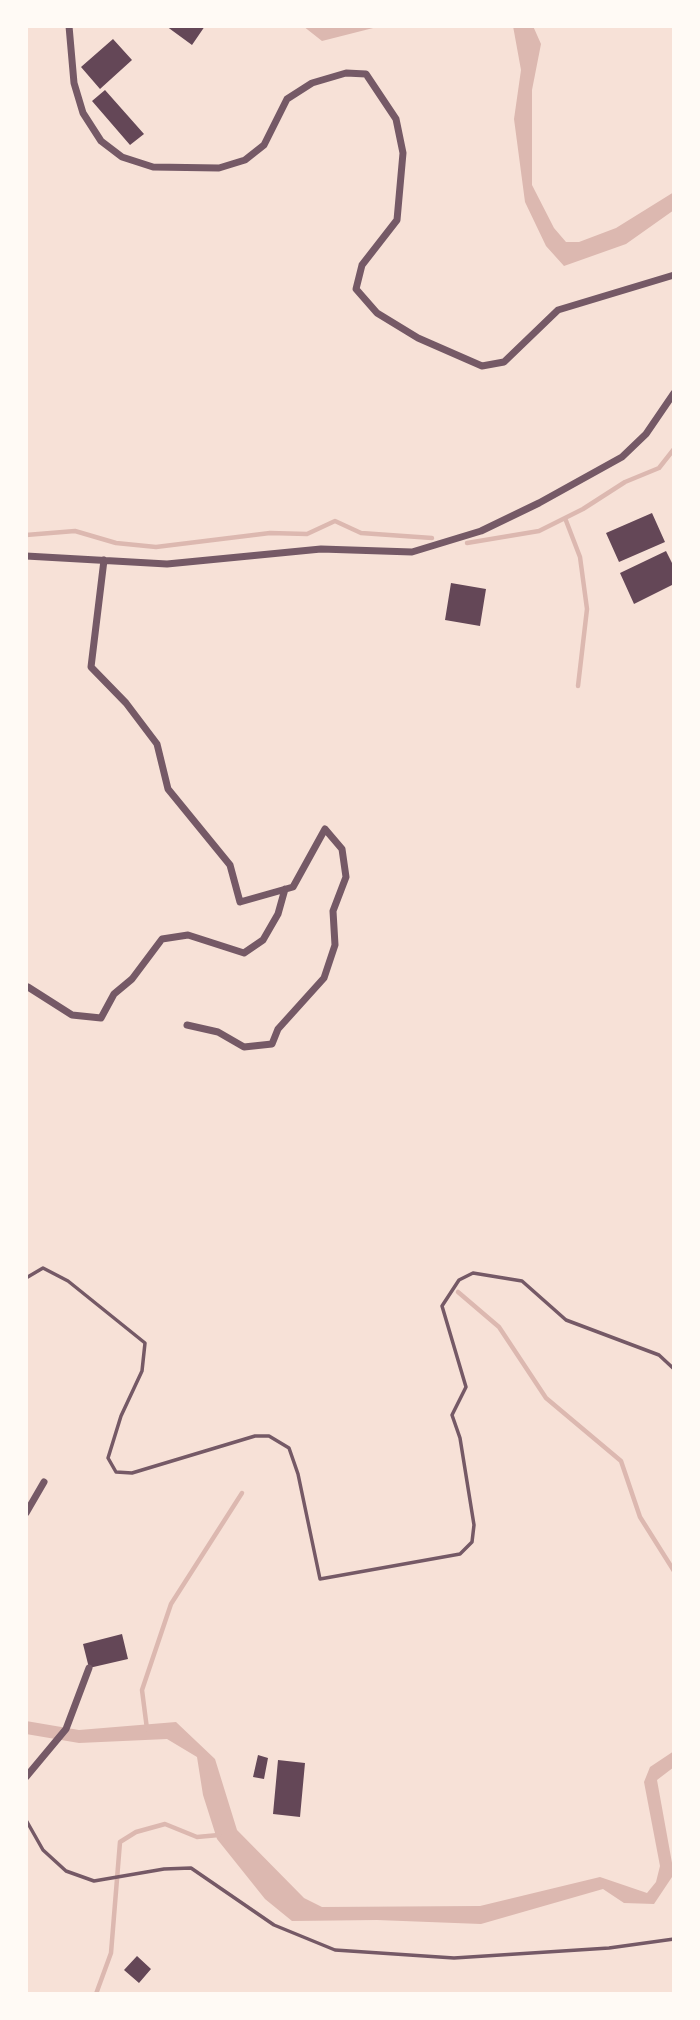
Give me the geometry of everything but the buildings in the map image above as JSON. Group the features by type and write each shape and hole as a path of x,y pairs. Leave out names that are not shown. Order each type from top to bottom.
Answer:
{"street":[{"path":"69,26 74,83 83,113 101,141 111,149 122,157 153,167 219,168 245,160 264,145 287,99 312,83 346,73 366,74 396,119 403,153 397,220 362,265 356,289 377,313 418,338 482,366 504,362 558,310 674,275"},
{"path":"26,556 167,564 321,549 412,552 481,531 539,503 622,457 646,434 674,393"},
{"path":"104,560 91,667 126,703 157,744 168,789 230,865 240,902 293,887 325,829 342,849 346,877 333,911 335,945 324,978 278,1029 272,1044 244,1046 218,1032 187,1025"},
{"path":"28,987 72,1015 101,1018 114,994 132,979 162,939 188,935 243,953 263,940 278,914 285,890"},
{"path":"26,1513 44,1482"},
{"path":"26,1777 66,1729 89,1668"}],"lane":[{"path":"26,1278 43,1268 68,1281 145,1343 142,1371 121,1416 108,1458 116,1472 132,1473 235,1442 269,1436 289,1448 299,1474 320,1578 460,1554 471,1542 474,1525 460,1438 452,1415 466,1387 442,1306 459,1280 473,1273 493,1274 522,1281 566,1320 659,1355 674,1369"},
{"path":"26,1820 43,1850 66,1871 94,1881 164,1869 191,1868 274,1925 335,1950 454,1958 609,1948 674,1939"}],"shaded area":[{"path":"303,26 381,26 322,41"},
{"path":"513,26 533,26 541,44 532,90 532,185 554,228 566,242 579,242 616,228 674,192 674,210 626,244 564,266 546,246 525,202 514,119 521,70"},
{"path":"26,1721 79,1730 176,1722 215,1759 237,1830 304,1898 322,1907 480,1906 600,1877 647,1893 656,1882 660,1866 644,1782 650,1767 674,1751 674,1767 657,1780 674,1874 654,1904 624,1903 603,1889 481,1924 377,1920 292,1921 265,1899 217,1839 203,1795 197,1757 167,1739 79,1743 26,1734"}],"waterway":[{"path":"467,543 539,531 583,509 625,482 659,468 674,449"},
{"path":"565,518 580,557 587,609 578,686"},
{"path":"26,535 75,531 116,543 156,547 270,533 307,534 335,521 361,533 432,538"},
{"path":"458,1292 499,1327 546,1398 621,1461 640,1517 674,1571"},
{"path":"147,1729 142,1690 171,1604 242,1493"},
{"path":"96,1994 111,1953 120,1842 136,1832 165,1824 197,1837 219,1835"}]}
